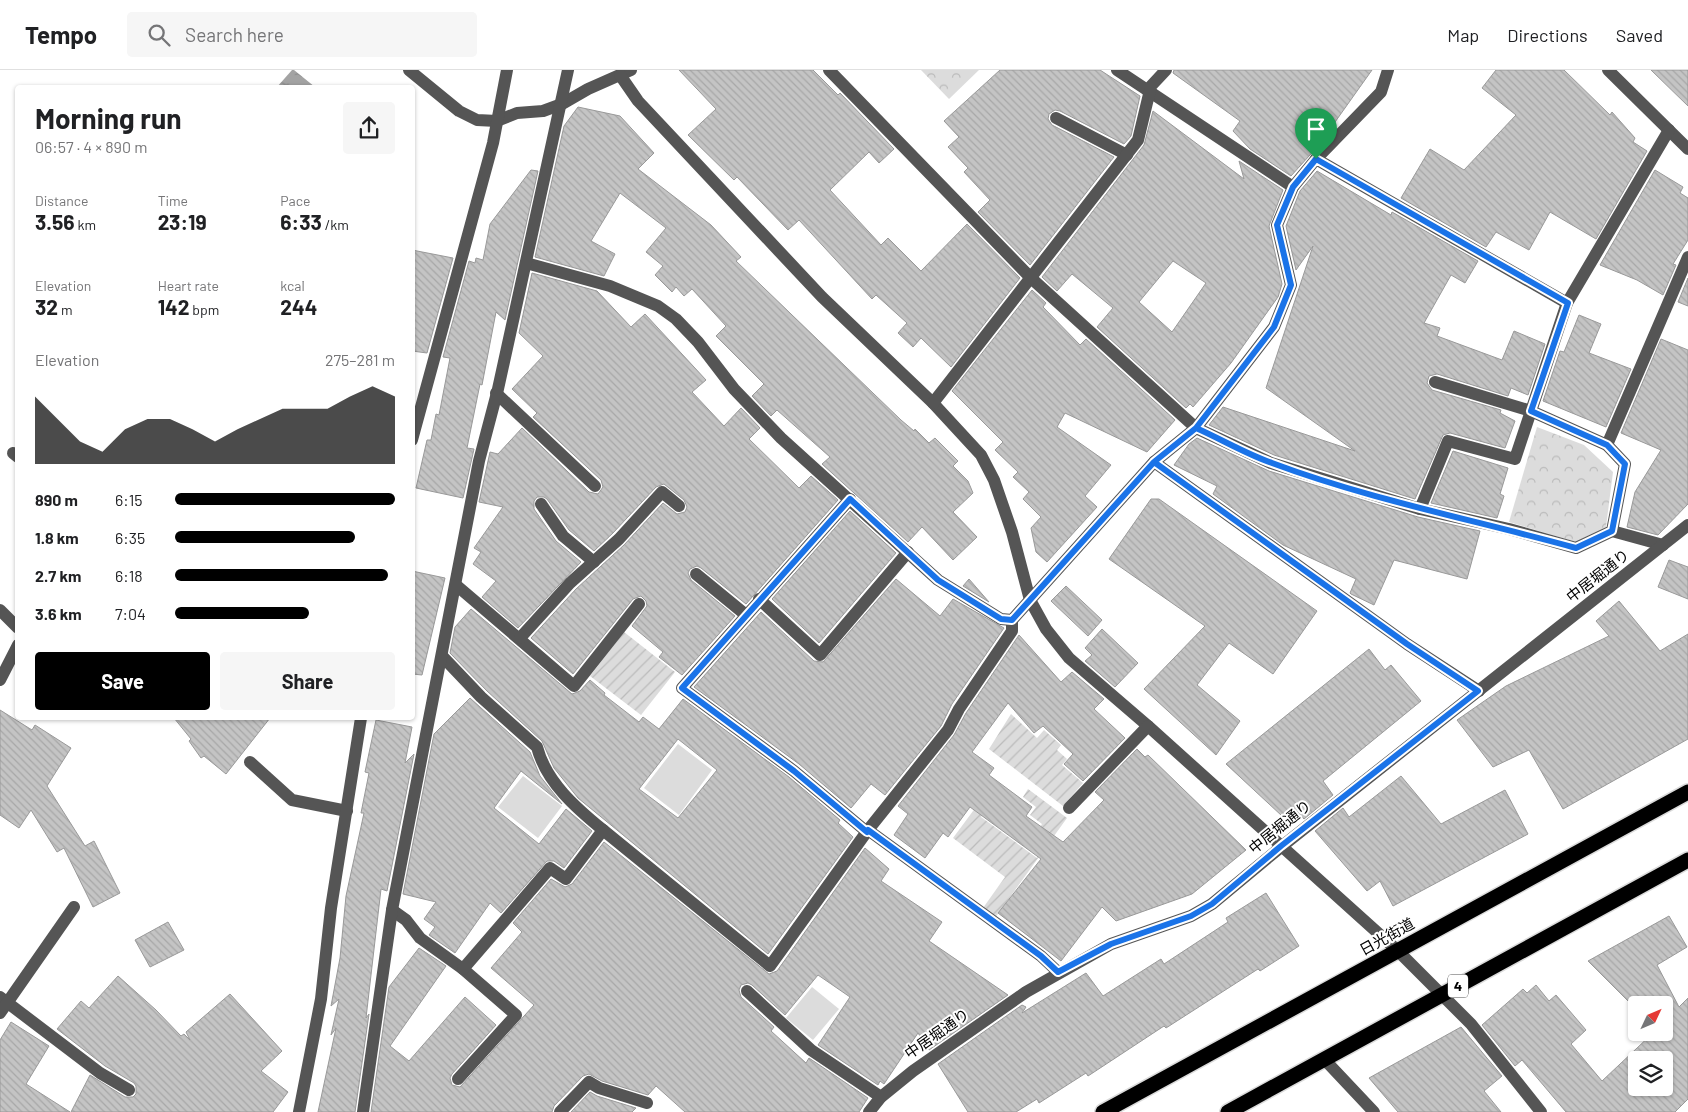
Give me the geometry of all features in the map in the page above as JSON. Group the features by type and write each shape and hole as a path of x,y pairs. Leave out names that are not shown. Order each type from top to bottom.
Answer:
{"highway":[{"name":"日光街道","path":"1103,1112 1688,792"},
{"name":"4","path":"1228,1112 1688,860"}],"street":[{"path":"409,70 459,110 477,120 497,121 517,113 543,111 562,104 588,89 626,72 638,101 816,291 933,403 981,455 994,480 1012,532 1030,600 1046,629 1069,658 1148,726 1398,951 1471,1024 1541,1112"},
{"path":"415,429 493,143 507,70"},
{"path":"363,1112 392,910 479,461 562,104 568,70"},
{"path":"562,104 577,70"},
{"path":"830,70 1032,278 1196,428 1271,463 1420,509 1509,529 1576,548 1612,531 1663,545"},
{"path":"1118,70 1293,187"},
{"path":"933,403 1138,140 1150,86 1166,70"},
{"path":"442,656 481,697 537,747 540,758 570,804 770,966 868,831 948,730 959,709 1012,631 1012,620 1154,462 1196,428 1274,327 1291,285 1277,225 1293,187 1316,159 1380,92 1388,70"},
{"path":"1608,70 1688,149"},
{"path":"1056,118 1127,155"},
{"path":"1420,509 1448,441 1515,459 1568,303 1669,130"},
{"path":"1316,159 1568,303"},
{"path":"1607,445 1688,257"},
{"path":"526,262 610,286 658,306 698,342 734,389 781,438 938,580 1001,619 1012,620"},
{"path":"1435,382 1531,411 1607,445 1625,464 1612,531"},
{"path":"496,393 596,486"},
{"path":"1154,462 1407,644 1478,691"},
{"path":"520,638 570,583 594,562 662,492 679,506"},
{"path":"850,499 759,599 682,688 794,771 868,831 1041,956 1058,972"},
{"path":"541,504 563,536 594,562"},
{"name":"中居堀通り","path":"868,1112 881,1097 913,1071 1026,992 1058,972 1111,944 1191,916 1212,904 1281,846 1688,525"},
{"path":"759,599 820,655 908,552"},
{"path":"696,574 746,615"},
{"path":"456,585 574,686 639,604"},
{"path":"0,610 15,625"},
{"path":"0,680 15,651"},
{"path":"299,1112 321,999 331,908 361,720"},
{"path":"1069,808 1148,726"},
{"path":"250,762 292,800 347,811"},
{"path":"463,969 550,868 566,878 603,830"},
{"path":"74,907 2,1004 100,1073 129,1090"},
{"path":"392,910 406,920 420,938 463,969 516,1015 458,1079"},
{"path":"747,991 811,1050 881,1097"},
{"path":"1324,1059 1374,1112"},
{"path":"560,1112 589,1082 599,1088 646,1103"}],"green space":[{"path":"921,70 979,70 949,99"},
{"path":"1537,427 1584,445 1613,472 1606,527 1576,542 1509,522"},
{"path":"624,632 675,672 641,715 590,676"},
{"path":"1011,714 1037,738 1044,730 1061,745 1057,750 1067,759 1062,765 1083,783 1063,806 989,749"},
{"path":"678,744 712,770 679,815 644,788"},
{"path":"523,776 562,806 538,838 498,807"},
{"path":"1028,789 1067,818 995,918 983,908 1005,877 953,838 976,807 984,813 981,817 1037,858 1049,841 1037,832 1042,824 1030,815 1036,807 1023,797"},
{"path":"812,987 839,1009 813,1040 786,1018"}],"water":[{"path":"294,70 313,85 279,85"}],"building":[{"path":"679,70 813,70 838,95 840,93 894,149 879,163 869,152 830,190 881,245 888,238 921,271 967,224 1020,278 951,367 921,338 913,347 898,333 907,323 876,295 872,299 799,220 788,230 737,177 734,180 688,135 716,109"},
{"path":"1000,70 1100,70 1140,96 1131,136 1124,144 1060,111 1055,110 1049,114 1048,119 1052,125 1114,157 1030,265 978,212 990,200 964,172 968,168 948,147 959,137 944,121"},
{"path":"1174,70 1372,70 1318,146 1291,176 1250,149 1233,131 1240,121 1173,73"},
{"path":"1496,70 1564,70 1610,115 1612,112 1635,138 1633,142 1647,151 1596,239 1550,212 1529,250 1496,232 1486,247 1401,198 1430,149 1464,170 1516,115 1482,88"},
{"path":"1651,70 1688,70 1688,106"},
{"path":"578,107 620,116 654,153 638,169 711,225 741,257 736,261 901,420 914,431 915,429 929,443 935,438 958,461 953,466 968,481 973,493 953,512 977,537 953,560 922,527 908,542 822,464 830,457 777,410 771,416 752,396 764,384 716,336 726,326 692,289 684,296 676,287 672,292 655,275 663,266 646,252 666,228 620,193 591,241 615,254 604,276 535,257 564,126"},
{"path":"1153,111 1244,179 1239,161 1283,190 1269,226 1282,284 1278,297 1231,363 1193,407 1190,404 1186,408 1097,327 1113,308 1072,274 1057,291 1042,277 1144,145","holes":["1173,261 1206,283 1172,332 1139,302"]},
{"path":"531,170 538,171 505,320 496,312 482,385 480,384 467,448 474,449 463,498 416,488 427,440 431,440 436,414 439,415 450,358 443,357 469,261 475,263 476,258 483,260 490,224"},
{"path":"1655,170 1683,187 1680,193 1688,198 1688,240 1673,264 1676,265 1663,295 1637,280 1600,265"},
{"path":"1317,171 1391,215 1392,212 1478,261 1465,283 1451,275 1424,323 1440,328 1437,336 1502,360 1514,331 1545,344 1528,395 1511,388 1508,396 1437,374 1429,376 1427,383 1432,390 1501,410 1500,413 1515,421 1505,448 1450,433 1443,435 1415,499 1274,455 1209,425 1223,407 1355,451 1266,388 1313,246 1296,270 1286,226 1300,191"},
{"path":"415,251 453,258 427,353 415,351"},
{"path":"532,273 597,291 631,327 645,314 706,380 692,392 724,426 741,408 760,428 749,439 799,488 811,476 838,500 746,604 701,568 697,566 690,569 688,573 691,580 735,616 682,675 659,657 663,652 632,626 647,606 646,601 641,596 633,599 573,674 531,638 576,589 624,545 663,503 677,514 685,512 687,507 684,500 664,484 656,487 594,551 569,530 547,499 537,497 534,501 534,509 556,541 581,562 518,628 482,597 496,581 473,564 481,552 474,548 503,507 479,502 490,452 498,454 522,428 589,492 598,494 603,487 601,480 533,417 537,413 512,389 543,356 519,333"},
{"path":"1688,278 1688,306 1678,302"},
{"path":"1032,290 1046,303 1043,307 1080,345 1086,339 1175,420 1147,452 1065,413 1057,427 1111,465 1085,496 1097,507 1047,562 1036,552 1031,528 1041,517 1023,499 1029,492 1013,477 1018,472 995,450 1003,442 952,391"},
{"path":"1579,315 1601,324 1589,353 1631,369 1606,427 1543,401 1560,351 1564,352"},
{"path":"1661,339 1688,350 1688,504 1658,535 1627,527 1635,492 1661,450 1621,433"},
{"path":"1197,438 1269,471 1418,517 1480,531 1467,579 1394,560 1374,605 1351,594 1356,579 1283,545 1213,494 1217,486 1174,465 1189,444"},
{"path":"1453,451 1508,468 1500,494 1504,496 1497,518 1431,503"},
{"path":"1151,499 1159,499 1317,611 1273,674 1229,643 1197,685 1240,721 1216,755 1144,689 1205,626 1109,559"},
{"path":"850,511 896,553 819,643 772,599"},
{"path":"1669,560 1688,567 1688,599 1658,587"},
{"path":"415,572 445,578 422,675 415,674"},
{"path":"896,579 940,616 953,599 1004,628 952,704 941,726 885,795 871,784 851,808 799,764 694,687 761,612 814,661 823,662"},
{"path":"969,579 989,602 963,586"},
{"path":"1066,586 1102,620 1088,636 1051,601"},
{"path":"1619,601 1660,651 1688,634 1688,739 1563,809 1529,750 1493,767 1457,720 1506,686 1609,636 1596,621"},
{"path":"471,609 572,694 580,691 590,680 605,693 604,695 639,722 643,717 659,729 683,699 789,777 840,820 838,823 853,837 768,954 578,798 554,768 542,741 487,691 450,653 455,627","holes":["678,739 717,770 678,818 639,789"]},
{"path":"1102,629 1138,663 1115,687 1085,661 1092,655 1085,648"},
{"path":"1019,635 1061,682 1072,672 1104,699 1094,709 1125,738 1083,781 1064,764 1073,754 1043,726 1034,733 1008,703 972,752 994,768 989,775 1032,807 1026,816 1063,842 1104,800 1095,792 1137,749 1145,757 1148,755 1246,850 1192,894 1116,921 1102,907 1061,961 998,913 1041,859 970,807 948,837 943,833 925,858 894,835 908,814 898,806 954,735 966,713"},
{"path":"1369,649 1385,670 1391,665 1421,701 1323,781 1333,795 1304,819 1301,816 1282,816 1226,764"},
{"path":"470,698 530,752 540,776 562,804 521,771 494,808 539,844 566,809 592,831 564,868 554,861 547,861 501,913 490,903 455,953 429,935 435,927 424,919 436,902 403,894 434,734"},
{"path":"0,710 32,730 35,725 71,748 47,786 85,846 94,841 120,893 93,907 64,848 57,852 31,810 19,828 0,815"},
{"path":"176,720 268,720 226,774 204,756 201,758 189,741 191,739"},
{"path":"376,720 412,727 405,763 414,754 387,891 381,889 366,1018 369,1014 355,1112 318,1112 336,1028 331,1035 339,999 331,1006 340,958 346,896 364,813 361,813 369,773 365,772"},
{"path":"1401,776 1441,824 1505,790 1528,834 1393,906 1380,881 1367,891 1315,831 1343,808 1349,817"},
{"path":"604,842 769,974 777,971 865,848 889,869 881,881 942,922 929,941 1008,995 929,1050 918,1033 884,1084 880,1081 878,1085 818,1045 850,997 818,975 785,1015 752,985 748,983 741,985 739,990 741,997 774,1027 771,1031 806,1063 809,1058 868,1098 859,1112 685,1112 656,1086 648,1095 602,1081 589,1074 583,1076 554,1106 552,1112 371,1112 389,987 419,948 446,966 390,1046 409,1061 465,997 496,1025 452,1074 450,1078 452,1085 460,1087 534,1005 491,968 522,932 513,923 551,879 565,887 572,884"},
{"path":"1266,893 1299,946 1260,971 1258,969 1166,1028 1164,1026 1088,1076 1086,1073 1039,1103 1037,1099 1016,1112 968,1112 938,1064 1022,1005 1026,1007 1022,1013 1086,973 1103,996 1161,959 1164,964 1228,922 1226,918"},
{"path":"1669,916 1687,947 1657,965 1679,1007 1688,998 1688,1099 1675,1112 1566,1112 1522,1060 1515,1066 1482,1025 1523,989 1527,993 1536,985 1549,1001 1556,995 1586,1030 1571,1044 1602,1081 1628,1056 1628,1096 1673,1096 1673,1051 1634,1051 1644,1041 1673,1041 1673,996 1628,996 1628,1001 1588,961"},
{"path":"168,922 184,950 150,967 135,940"},
{"path":"118,976 156,1010 181,1036 184,1034 190,1040 186,1032 230,994 282,1051 261,1071 288,1092 273,1112 71,1112 90,1075 125,1097 133,1097 136,1094 134,1083 105,1066 57,1029 81,1001 89,1008"},
{"path":"11,1022 49,1046 26,1084 70,1112 0,1112 0,1040"},
{"path":"1461,1027 1502,1076 1484,1091 1501,1112 1398,1112 1369,1078"},
{"path":"590,1092 636,1108 632,1112 571,1112"}],"route":[{"path":"1316,159 1293,187 1277,225 1291,285 1274,327 1196,428 1154,462 1012,620 1001,619 938,580 850,499 789,565 682,688 794,771 867,832 868,830 1041,956 1058,972 1111,944 1191,916 1212,904 1281,846 1478,691 1407,644 1154,462 1196,428 1271,463 1420,509 1509,529 1576,548 1612,531 1625,464 1607,445 1531,411 1568,303 1316,159"}]}
